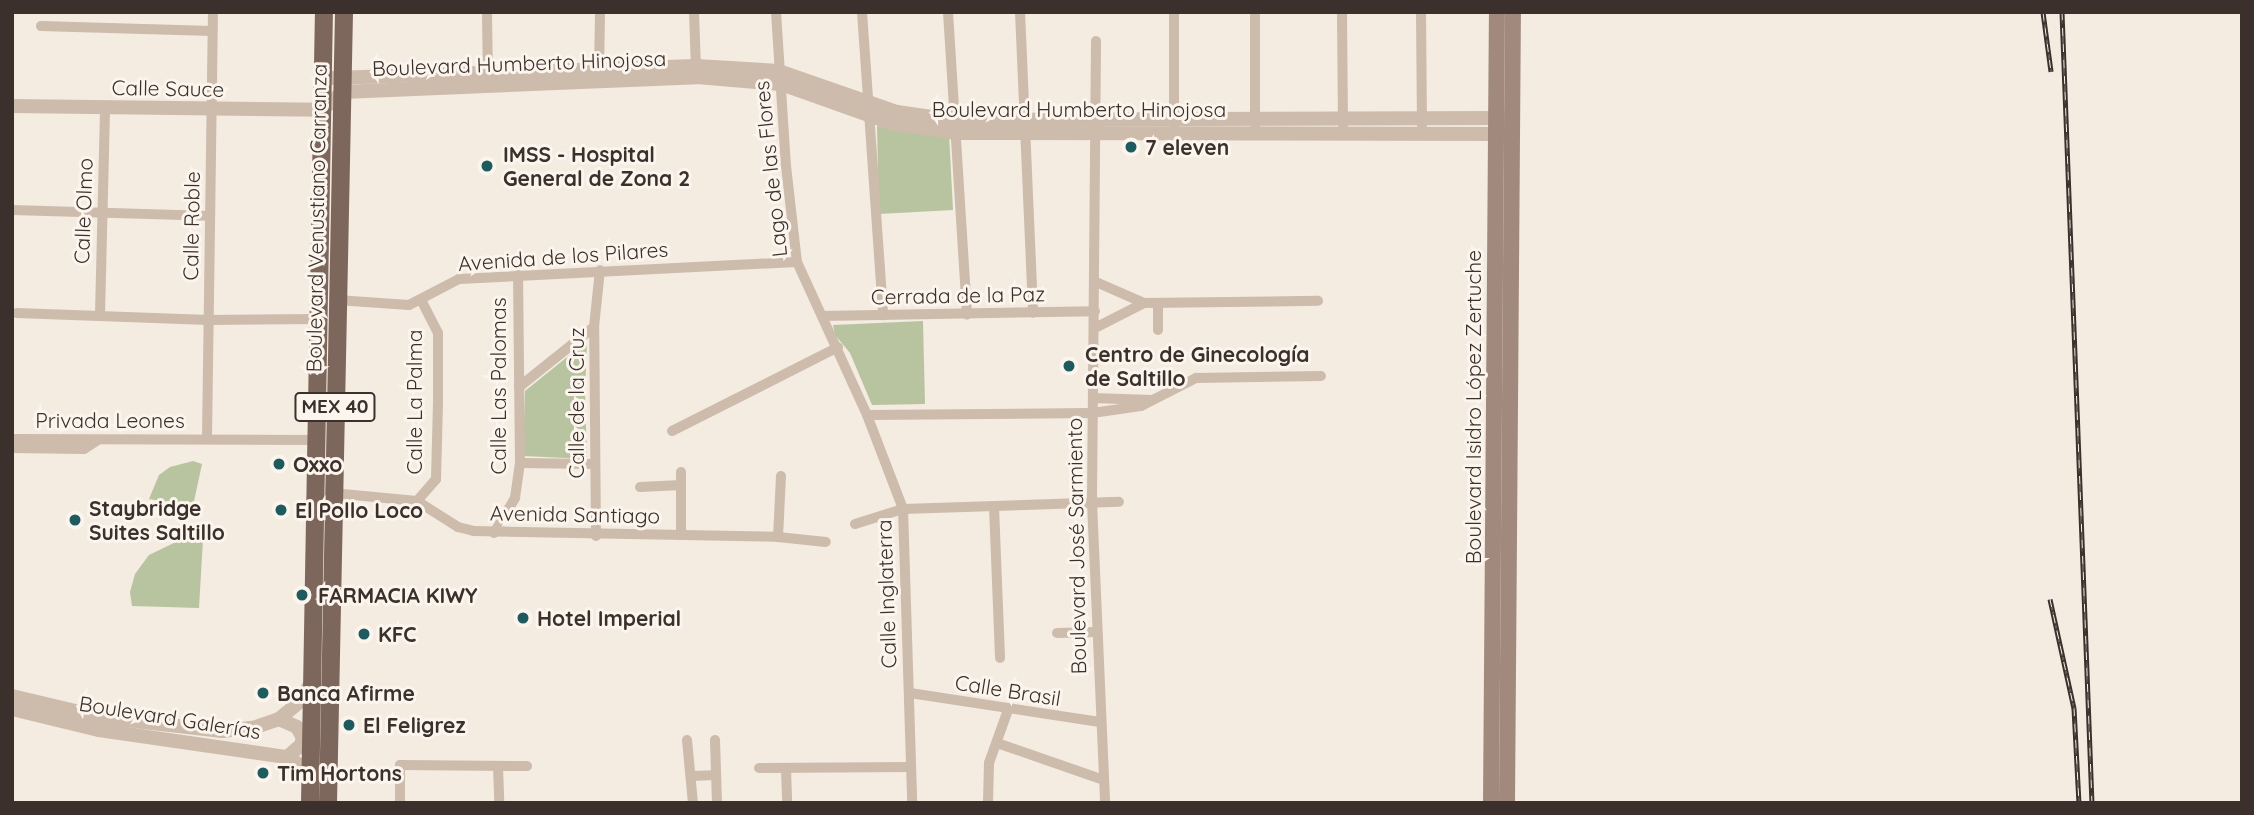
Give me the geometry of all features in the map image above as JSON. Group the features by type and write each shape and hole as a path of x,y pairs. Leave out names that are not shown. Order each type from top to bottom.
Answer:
{"main road":[{"name":"Boulevard Venustiano Carranza","path":"310,803 324,12"},
{"name":"Boulevard Venustiano Carranza","path":"328,803 332,493 344,12"},
{"name":"Boulevard Isidro López Zertuche","path":"1497,12 1505,126"},
{"name":"Boulevard Isidro López Zertuche","path":"1507,803 1500,743 1501,606 1505,126 1513,12"},
{"name":"Boulevard Isidro López Zertuche","path":"1491,803 1500,743"}],"street":[{"name":"Calle Roble","path":"207,439 213,12"},
{"path":"487,12 488,80"},
{"path":"599,75 600,12"},
{"path":"694,12 696,71"},
{"name":"Lago de las Flores","path":"776,12 797,262 822,316"},
{"path":"862,12 883,316"},
{"path":"948,12 967,314"},
{"path":"1020,12 1033,313"},
{"path":"1174,12 1174,125"},
{"path":"1255,12 1255,126"},
{"path":"1342,12 1343,126"},
{"path":"1421,12 1422,125"},
{"path":"41,26 212,31"},
{"name":"Boulevard José Sarmiento","path":"1096,41 1096,311 1092,502 1105,803"},
{"name":"Boulevard Humberto Hinojosa","path":"323,79 343,85 696,71 780,77 919,129 954,126 1505,126"},
{"name":"Boulevard Humberto Hinojosa","path":"323,110 343,85"},
{"name":"Calle Sauce","path":"12,106 323,110"},
{"name":"Calle Olmo","path":"100,315 105,108"},
{"path":"12,210 210,216"},
{"name":"Avenida de los Pilares","path":"337,300 401,305 422,301 459,279 797,262"},
{"name":"Calle de la Cruz","path":"596,536 594,327 600,270"},
{"name":"Calle Las Palomas","path":"494,533 516,498 520,463 518,275"},
{"path":"1096,282 1144,303 1318,300"},
{"name":"Calle La Palma","path":"417,500 436,479 438,417 438,333 422,301"},
{"path":"1095,328 1144,303"},
{"path":"1157,330 1158,304"},
{"name":"Cerrada de la Paz","path":"822,316 1096,311"},
{"path":"17,313 209,320 320,319"},
{"name":"Calle Inglaterra","path":"822,316 867,415 903,509 912,803"},
{"path":"519,387 594,327"},
{"path":"672,431 838,347"},
{"path":"1093,398 1141,406 1196,378 1321,376"},
{"path":"867,415 1092,413 1122,403"},
{"name":"Privada Leones","path":"13,439 317,440"},
{"path":"12,448 83,449 98,440"},
{"path":"520,463 594,464"},
{"path":"681,472 681,535"},
{"path":"778,537 781,476"},
{"path":"640,487 681,485"},
{"name":"Avenida Santiago","path":"332,493 417,500 458,527 494,533 778,537 826,541"},
{"path":"855,524 903,509 1119,502"},
{"path":"994,507 1000,658"},
{"path":"1057,633 1097,632"},
{"name":"Boulevard Galerías","path":"12,696 100,717 200,730 238,730 279,719 299,702 311,683"},
{"name":"Calle Brasil","path":"910,694 1100,722"},
{"name":"Boulevard Galerías","path":"12,709 99,730 287,757 303,767 310,782"},
{"path":"988,803 988,774 1008,710"},
{"path":"279,719 297,727 303,738 301,745 287,757"},
{"path":"687,740 693,803"},
{"path":"715,740 717,803"},
{"path":"997,743 1104,780"},
{"path":"400,803 400,765 527,766"},
{"path":"498,766 499,803"},
{"path":"759,768 911,767"},
{"path":"786,769 787,803"},
{"path":"691,776 716,775"}],"green space":[{"path":"877,126 949,134 953,210 879,214"},
{"path":"923,321 925,404 872,405 850,353 835,335 833,325"},
{"path":"587,341 587,459 523,456 525,391"},
{"path":"193,461 202,464 193,506 149,499 159,475 170,467"},
{"path":"203,539 199,608 132,606 130,592 135,574 149,555 180,540"}],"railway":[{"path":"2043,12 2051,71"},
{"path":"2062,12 2092,803"},
{"path":"2050,599 2074,708 2079,803"}],"place":[{"name":"7 eleven","path":"1131,147"},
{"name":"IMSS - Hospital General de Zona 2","path":"487,166"},
{"name":"Centro de Ginecología de Saltillo","path":"1069,366"},
{"name":"Oxxo","path":"279,464"},
{"name":"El Pollo Loco","path":"281,510"},
{"name":"Staybridge Suites Saltillo","path":"75,520"},
{"name":"FARMACIA KIWY","path":"302,595"},
{"name":"Hotel Imperial","path":"523,618"},
{"name":"KFC","path":"364,634"},
{"name":"Banca Afirme","path":"263,693"},
{"name":"El Feligrez","path":"349,725"},
{"name":"Tim Hortons","path":"263,773"}]}
